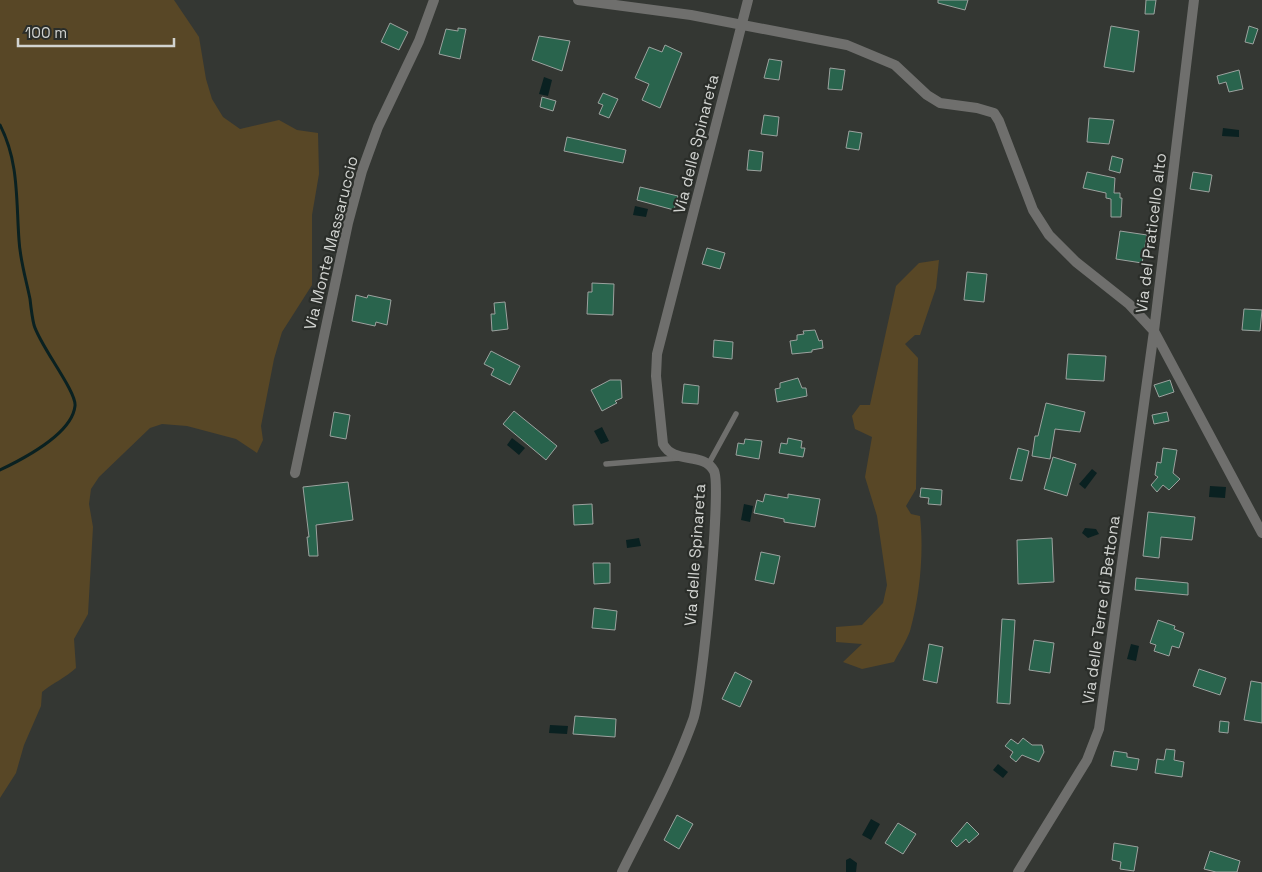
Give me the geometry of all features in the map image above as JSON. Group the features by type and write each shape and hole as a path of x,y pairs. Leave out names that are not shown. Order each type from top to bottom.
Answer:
{"street":[{"name":"Via Monte Massaruccio","path":"295,473 348,223 362,171 375,135 419,41 434,0"},
{"path":"578,0 742,24 748,28 830,41 858,49 895,65 927,95 940,104 977,108 994,113 999,121 1033,210 1049,235 1076,262 1129,304 1154,331"},
{"name":"Via delle Spinareta","path":"622,872 658,802 693,720 698,702 716,491 715,475 708,465 695,459 680,458 671,454 663,444 656,376 657,354 748,0"},
{"name":"Via del Praticello alto","path":"1194,0 1154,331 1262,533"},
{"name":"Via delle Terre di Bettona","path":"1018,872 1087,760 1099,729 1154,331"},
{"path":"1251,510 1262,511"}],"lane":[{"path":"708,465 736,414"},
{"path":"606,464 680,458"}],"shaded area":[{"path":"0,0 174,0 199,37 206,79 212,99 223,117 240,129 279,120 297,130 318,133 319,174 312,215 312,285 282,332 274,359 261,426 263,440 257,453 236,439 187,426 162,424 150,428 99,477 91,489 89,504 93,527 88,614 74,639 76,668 42,692 41,706 24,745 16,773 0,798"},
{"path":"939,260 936,288 920,335 915,335 905,344 918,358 916,489 906,506 911,514 920,516 921,559 916,603 910,631 894,662 862,669 843,662 862,644 836,642 836,627 862,625 883,603 887,585 877,516 865,477 872,437 855,429 852,416 860,405 870,405 896,286 919,263"}],"water":[{"path":"544,77 552,80 548,96 539,94"},
{"path":"1223,128 1239,130 1239,137 1222,136"},
{"path":"635,206 648,209 646,217 633,215"},
{"path":"602,427 609,441 601,444 594,431"},
{"path":"512,438 525,448 519,455 507,445"},
{"path":"1092,469 1097,473 1085,489 1079,484"},
{"path":"1210,486 1226,487 1225,498 1209,497"},
{"path":"744,504 753,506 750,522 741,520"},
{"path":"1085,528 1096,529 1099,534 1088,538 1082,533"},
{"path":"639,538 641,546 627,548 626,540"},
{"path":"1131,644 1139,646 1136,661 1127,659"},
{"path":"550,725 568,726 567,734 549,733"},
{"path":"998,764 1008,772 1003,778 993,770"},
{"path":"871,819 880,824 871,840 862,835"},
{"path":"850,858 857,863 856,872 846,872 846,860"}],"building":[{"path":"938,0 968,0 965,10 938,3"},
{"path":"1146,0 1156,0 1154,14 1145,14"},
{"path":"390,23 408,32 399,50 381,42"},
{"path":"1111,26 1139,31 1134,72 1104,67"},
{"path":"1249,26 1258,29 1253,44 1245,42"},
{"path":"458,28 466,29 460,59 439,54 446,29 458,31"},
{"path":"539,36 570,41 562,71 532,60"},
{"path":"665,45 682,53 660,108 642,100 649,84 635,78 649,47 662,52"},
{"path":"769,59 782,61 779,80 764,78"},
{"path":"830,68 845,70 842,90 828,89"},
{"path":"1239,70 1243,89 1229,92 1226,82 1219,84 1217,76"},
{"path":"603,93 618,99 609,118 599,114 603,105 598,103"},
{"path":"542,97 556,101 553,111 540,107"},
{"path":"764,115 779,117 777,136 761,134"},
{"path":"1089,118 1114,120 1109,144 1087,142"},
{"path":"849,131 862,133 859,150 846,148"},
{"path":"567,137 626,150 623,163 564,151"},
{"path":"749,150 763,152 761,171 747,170"},
{"path":"1112,156 1123,159 1120,173 1109,170"},
{"path":"1087,172 1115,178 1114,193 1120,193 1120,198 1122,198 1121,217 1111,217 1111,199 1106,198 1106,193 1083,188"},
{"path":"1193,172 1212,175 1209,192 1190,189"},
{"path":"640,187 678,196 674,210 637,200"},
{"path":"1120,231 1147,235 1142,263 1116,259"},
{"path":"707,248 725,253 720,269 702,264"},
{"path":"967,272 987,274 984,302 964,300"},
{"path":"592,283 614,284 613,315 587,314 588,292 592,292"},
{"path":"356,295 367,298 368,295 391,300 387,325 376,322 375,326 352,321"},
{"path":"505,302 508,329 492,331 491,314 495,314 494,303"},
{"path":"1244,309 1262,310 1260,331 1242,330"},
{"path":"815,330 819,341 822,340 823,348 812,350 812,352 792,354 790,341 797,340 797,335 804,334 803,331"},
{"path":"714,340 733,342 732,359 713,357"},
{"path":"491,351 520,366 510,385 491,375 494,369 484,364"},
{"path":"1068,354 1106,356 1104,381 1066,379"},
{"path":"798,378 802,388 806,388 807,396 777,402 775,389 780,388 780,383"},
{"path":"610,380 621,380 622,398 602,411 591,390"},
{"path":"1170,380 1174,392 1159,397 1154,385"},
{"path":"684,384 699,386 698,404 682,403"},
{"path":"1046,403 1085,412 1080,432 1055,429 1050,459 1032,456 1035,436 1038,436"},
{"path":"514,411 557,446 546,460 503,424"},
{"path":"334,412 350,415 346,439 330,436"},
{"path":"1167,412 1169,421 1154,424 1152,415"},
{"path":"788,438 802,441 801,448 805,448 803,457 779,453 781,443 787,444"},
{"path":"745,439 762,441 759,459 736,455 738,443 744,444"},
{"path":"1018,448 1029,451 1022,481 1010,479"},
{"path":"1163,448 1177,450 1173,473 1180,479 1169,490 1163,485 1157,492 1151,485 1158,477 1155,475 1157,462 1161,463"},
{"path":"1053,457 1076,464 1067,496 1044,489"},
{"path":"348,482 353,520 316,525 318,556 309,556 307,537 309,537 303,487"},
{"path":"921,488 942,490 941,505 928,504 929,498 920,497"},
{"path":"765,494 788,498 788,494 820,499 815,527 784,522 784,519 754,513 757,500 763,502"},
{"path":"592,504 593,524 574,525 573,505"},
{"path":"1148,512 1195,517 1192,540 1161,537 1159,558 1143,556"},
{"path":"1052,538 1054,582 1018,584 1017,540"},
{"path":"761,552 780,556 774,584 755,580"},
{"path":"593,563 610,563 610,583 594,584"},
{"path":"1136,578 1188,583 1188,595 1135,590"},
{"path":"594,608 617,611 615,630 592,628"},
{"path":"1002,619 1015,620 1010,704 997,703"},
{"path":"1158,620 1175,626 1174,629 1184,633 1179,648 1172,646 1169,656 1154,651 1156,645 1150,643"},
{"path":"1034,640 1054,643 1050,673 1029,670"},
{"path":"929,644 943,647 937,683 923,680"},
{"path":"1199,669 1226,678 1220,695 1193,686"},
{"path":"735,672 752,681 740,707 722,699"},
{"path":"1251,681 1262,683 1262,723 1244,720"},
{"path":"575,716 616,719 615,737 573,734"},
{"path":"1220,721 1229,722 1228,733 1219,732"},
{"path":"1023,738 1032,745 1042,745 1044,752 1039,762 1022,755 1016,762 1010,757 1013,752 1005,746 1011,739 1018,744"},
{"path":"1166,749 1175,750 1174,760 1184,762 1182,777 1155,773 1157,759 1164,760"},
{"path":"1114,751 1127,753 1127,757 1139,759 1137,770 1111,766"},
{"path":"677,815 693,824 679,849 664,840"},
{"path":"967,822 979,834 969,843 966,839 957,847 951,841"},
{"path":"898,823 916,834 903,854 885,843"},
{"path":"1114,843 1138,847 1134,871 1120,869 1121,862 1112,860"},
{"path":"1210,851 1240,861 1237,872 1216,872 1204,869"}],"waterway":[{"path":"0,125 11,153 14,167 20,247 34,325 43,345 70,390 75,406 72,416 56,436 33,452 0,470"}]}
